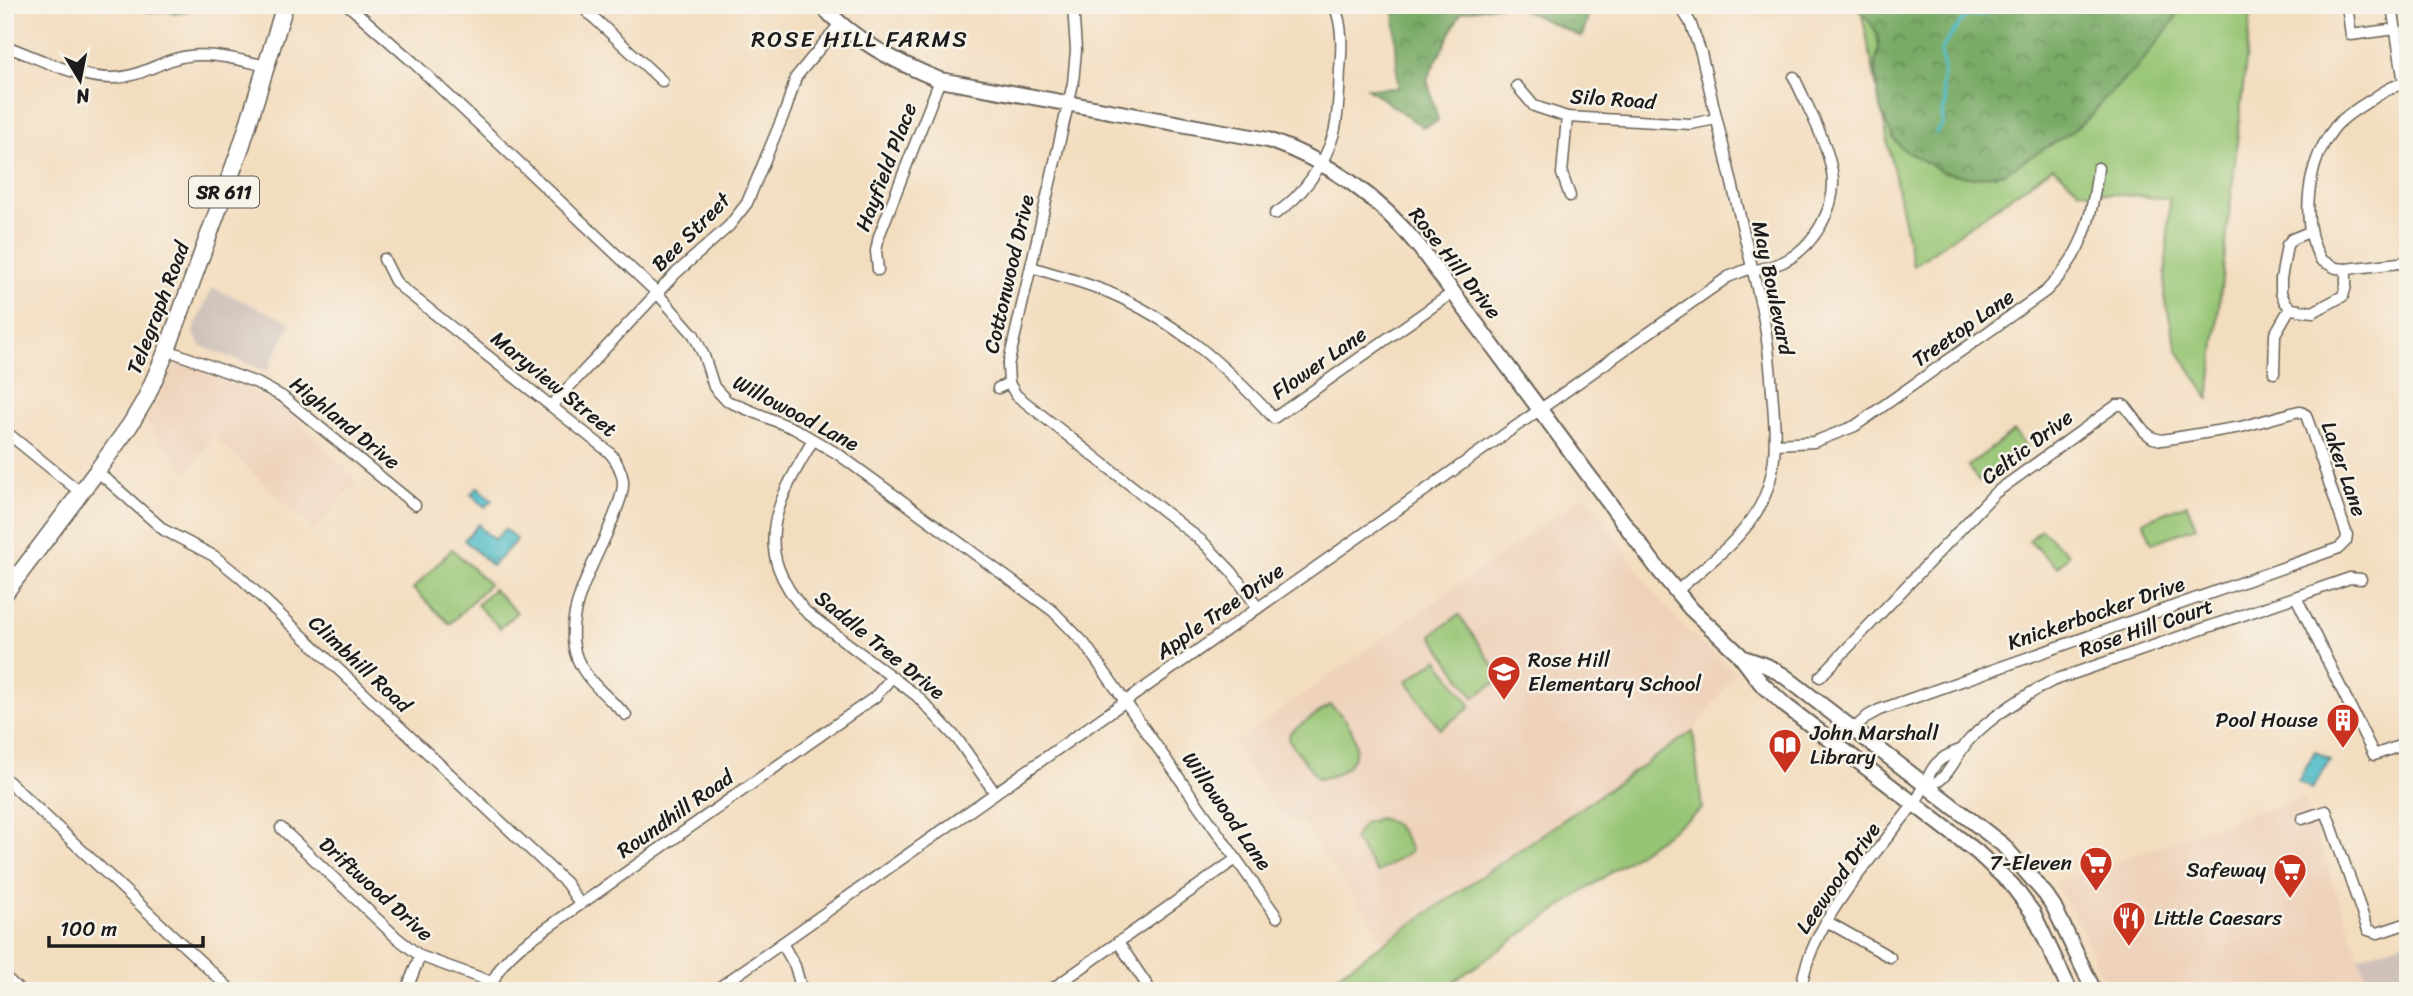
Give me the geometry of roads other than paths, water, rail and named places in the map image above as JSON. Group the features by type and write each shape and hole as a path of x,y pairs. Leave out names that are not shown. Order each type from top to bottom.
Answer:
{"main road":[{"name":"Telegraph Road","path":"5,593 139,412 167,350 242,144 285,5"}],"street":[{"name":"Willowood Lane","path":"348,5 413,62 657,293 694,335 719,396 795,429 838,454 1053,611 1084,643 1278,917"},
{"path":"580,5 662,81"},
{"name":"Rose Hill Drive","path":"821,5 839,25 894,60 940,80 1248,135 1287,147 1353,182 1391,215 1420,248 1676,592 1786,706 1920,795 2003,845 2046,895 2094,991"},
{"name":"Cottonwood Drive","path":"1073,5 1076,50 1073,83 1003,385 1203,542 1232,572 1258,608"},
{"path":"1275,215 1299,196 1320,163 1334,132 1342,41 1338,13 1334,5"},
{"name":"May Boulevard","path":"1676,592 1735,538 1754,516 1772,479 1776,444 1768,343 1752,270 1696,36 1679,5"},
{"path":"2347,5 2351,35 2396,29"},
{"path":"2384,5 2392,6 2406,83 2391,87 2362,105 2335,127 2314,170 2308,213 2309,232 2320,260 2336,268 2408,262"},
{"name":"Bee Street","path":"551,406 657,293 739,215 747,203 781,121 796,77 839,25"},
{"path":"5,46 72,70 111,78 141,74 171,60 200,54 267,66"},
{"name":"Apple Tree Drive","path":"714,991 1728,277 1785,261 1808,242 1823,222 1830,201 1832,176 1825,148 1794,77"},
{"name":"Hayfield Place","path":"878,270 876,251 879,236 940,80"},
{"name":"Silo Road","path":"1517,86 1534,106 1567,117 1690,124 1716,119"},
{"path":"1567,117 1562,174 1570,196"},
{"name":"Treetop Lane","path":"1776,444 1814,442 1855,426 2046,291 2064,271 2085,236 2094,202 2098,168"},
{"path":"2309,232 2292,239 2287,246 2281,293 2285,302 2290,307 2313,312 2343,296 2346,269"},
{"name":"Maryview Street","path":"384,259 395,282 609,452 620,470 623,480 621,499 576,606 571,630 578,661 587,675 626,715"},
{"name":"Flower Lane","path":"1031,267 1108,292 1167,323 1232,373 1274,418 1452,293"},
{"path":"2274,373 2275,334 2290,307"},
{"name":"Highland Drive","path":"167,350 257,383 283,397 415,505"},
{"name":"Celtic Drive","path":"1820,677 1996,493 2117,405 2126,407 2153,438 2162,440 2241,427 2299,411 2306,415"},
{"name":"Laker Lane","path":"2306,415 2347,535"},
{"path":"5,431 80,492"},
{"name":"Saddle Tree Drive","path":"813,440 777,508 774,537 778,567 789,590 806,612 917,696 940,719 995,793"},
{"name":"Climbhill Road","path":"97,471 164,530 214,556 240,577 566,883 580,904"},
{"name":"Knickerbocker Drive","path":"1854,729 1879,710 2339,548 2346,541 2347,535"},
{"name":"Rose Hill Court","path":"1920,795 1940,781 1960,750 1980,730 2012,705 2052,681 2350,578 2361,579"},
{"path":"2296,597 2374,755 2408,743"},
{"name":"Rose Hill Drive","path":"1741,657 1783,675 1854,729 2012,885 2033,913 2070,991"},
{"name":"Roundhill Road","path":"491,986 512,954 875,697 892,677"},
{"path":"8,781 232,991"},
{"name":"Leewood Drive","path":"1801,989 1809,953 1826,921 1920,795"},
{"path":"2302,818 2326,811 2368,930 2378,933 2408,923"},
{"name":"Driftwood Drive","path":"281,828 396,937 420,956 491,986"},
{"path":"1049,991 1236,859"},
{"path":"1826,921 1890,957"},
{"path":"1118,942 1151,991"},
{"path":"782,943 793,961 802,991"},
{"path":"406,991 420,956"},
{"path":"5,977 20,991"},
{"path":"1776,991 1801,989"}],"water":[{"path":"478,487 492,500 485,507 471,494"},
{"path":"479,524 494,540 505,529 517,540 492,566 464,540"},
{"path":"2315,751 2330,760 2312,789 2298,781"}],"waterway":[{"path":"1936,133 1943,124 1942,115 1946,103 1942,88 1944,71 1941,50 1965,16 1985,14 1991,5"}],"place":[{"name":"Rose Hill Elementary School","path":"1504,702"},
{"name":"Pool House","path":"2343,750"},
{"name":"John Marshall Library","path":"1785,775"},
{"name":"7-Eleven","path":"2096,893"},
{"name":"Safeway","path":"2290,900"},
{"name":"Little Caesars","path":"2129,948"}],"district":[{"name":"ROSE HILL FARMS","path":"860,39"}]}
